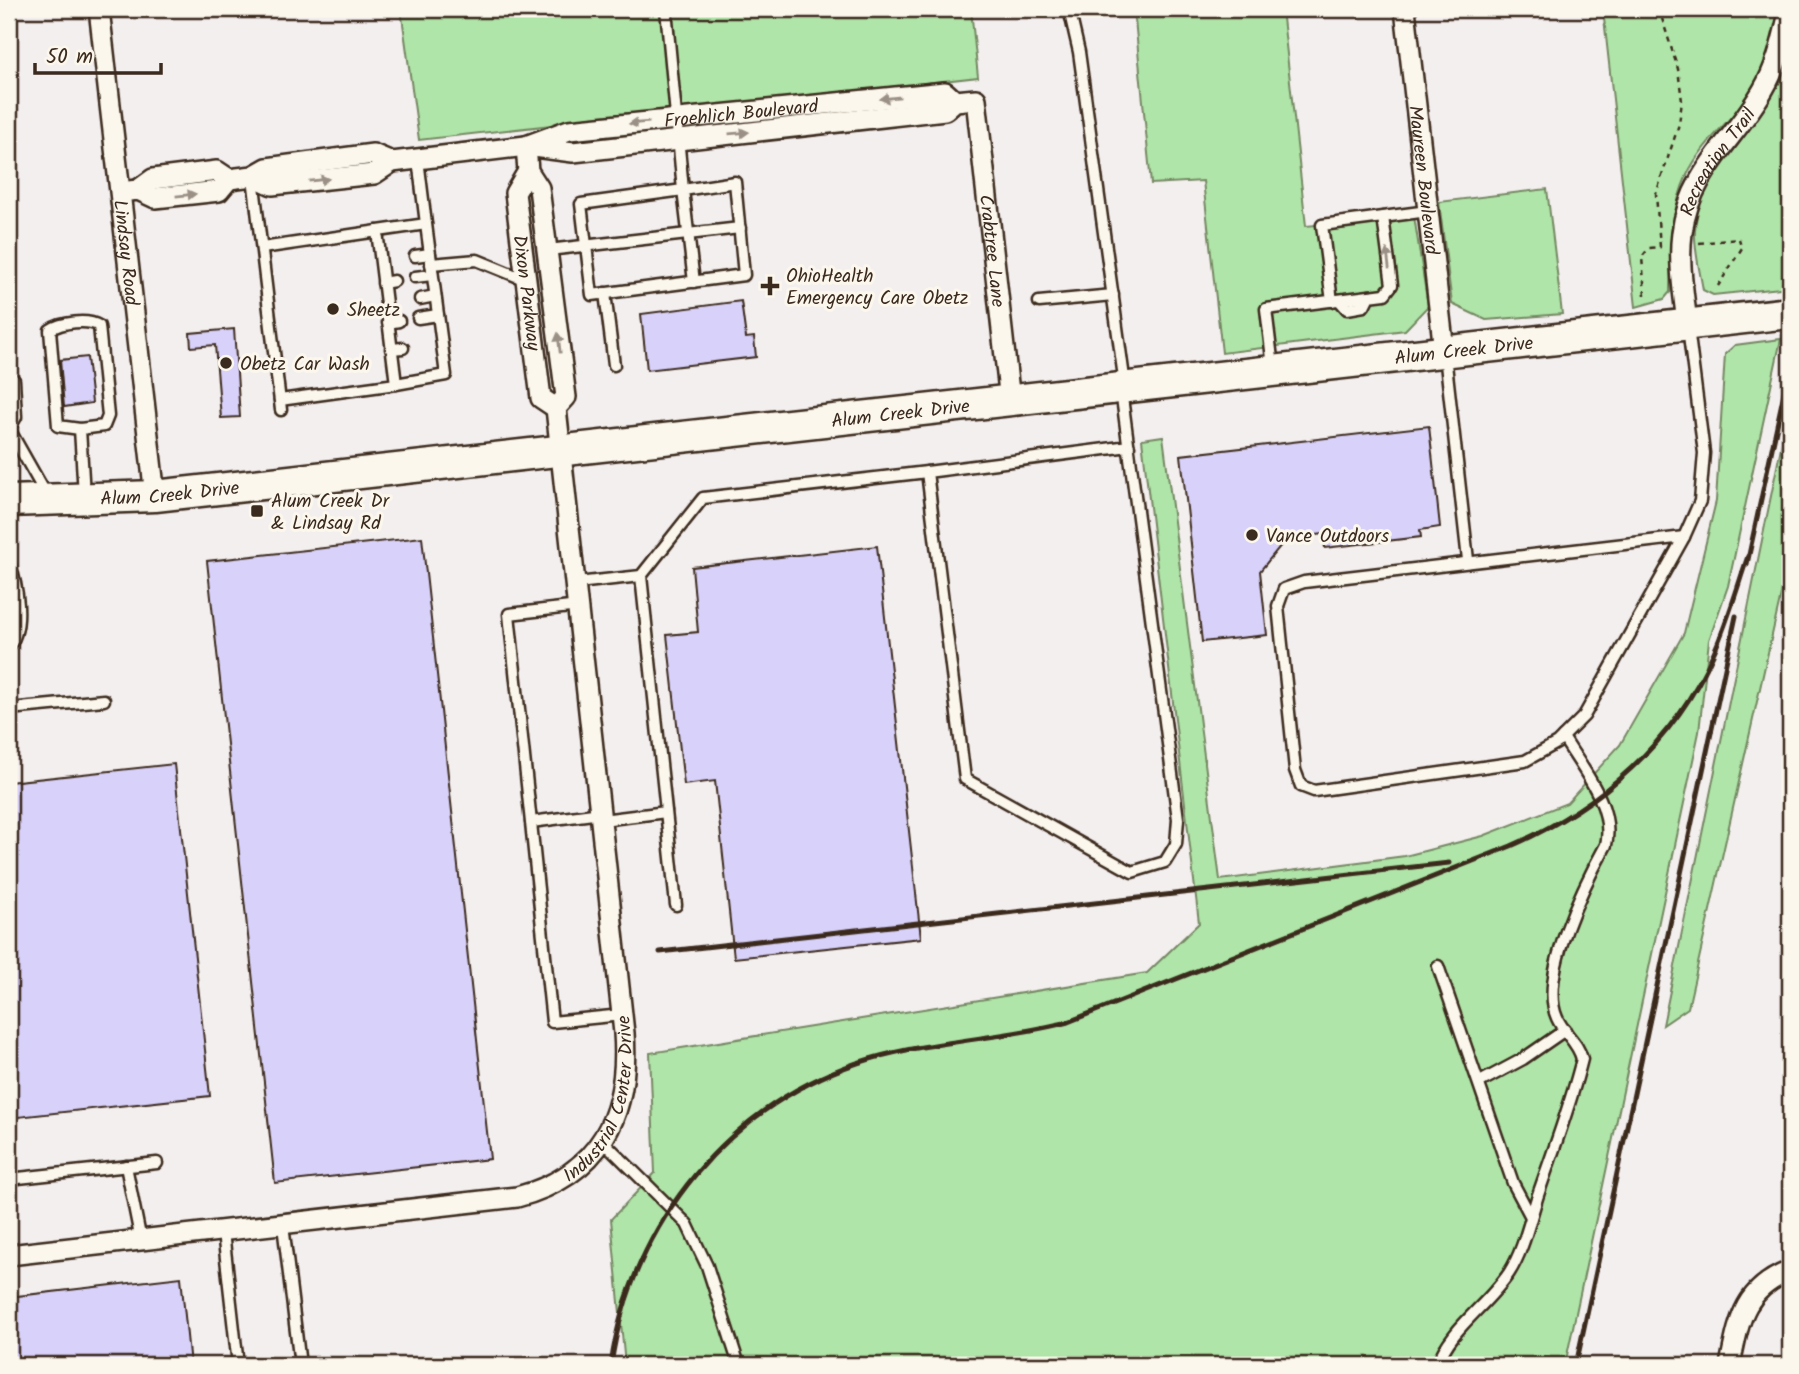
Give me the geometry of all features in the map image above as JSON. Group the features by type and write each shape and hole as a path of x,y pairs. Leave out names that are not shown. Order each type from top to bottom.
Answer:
{"main road":[{"name":"Alum Creek Drive","path":"9,501 155,496 562,453 1790,313"}],"street":[{"name":"Lindsay Road","path":"99,9 129,191 155,496"},
{"name":"Maureen Boulevard","path":"1405,9 1444,351"},
{"name":"Recreation Trail","path":"1687,324 1681,245 1689,203 1706,167 1762,92 1780,52 1790,9"},
{"name":"Froehlich Boulevard","path":"129,191 153,179 217,171 229,179 253,176 267,168 373,154 392,162 526,146 573,152 677,129 945,110 955,101 976,99"},
{"name":"Crabtree Lane","path":"976,99 1010,401"},
{"name":"Dixon Parkway","path":"526,146 528,171 539,188 566,397 556,408"},
{"name":"Dixon Parkway","path":"528,171 516,193 526,280 541,398 556,408 562,453"},
{"name":"Industrial Center Drive","path":"9,1255 517,1197 546,1189 573,1173 603,1141 612,1126 625,1076 622,1015 562,453"},
{"path":"1730,1365 1746,1306 1762,1286 1783,1274"}],"lane":[{"path":"666,9 694,282"},
{"path":"927,472 965,779 1132,872 1165,862 1176,844 1178,820 1129,446 1113,295 1079,52 1069,9"},
{"path":"253,176 280,405 446,375 418,159"},
{"path":"735,182 740,228 744,275 592,295 581,204 735,182"},
{"path":"1335,300 1322,225 1428,211"},
{"path":"1273,371 1266,309 1385,293 1392,285 1383,217"},
{"path":"262,248 426,223"},
{"path":"548,250 740,228"},
{"path":"377,231 389,282 393,322 391,349 396,384"},
{"path":"415,256 431,264 477,260 526,280"},
{"path":"415,277 431,264"},
{"path":"605,293 614,365"},
{"path":"1039,302 1113,295"},
{"path":"420,299 435,296"},
{"path":"418,318 438,315"},
{"path":"93,321 99,326 108,416 104,426 80,429 58,426 50,330 56,326 93,321"},
{"path":"1684,537 1468,560 1304,582 1284,589 1278,606 1295,770 1301,786 1314,791 1525,761 1563,737 1584,716 1684,537 1700,501 1704,453 1687,324"},
{"path":"428,343 441,341"},
{"path":"391,349 403,348"},
{"path":"1444,351 1468,560"},
{"path":"9,376 14,380 16,417 9,429 49,500"},
{"path":"80,429 85,499"},
{"path":"577,583 640,576 703,498 1129,446"},
{"path":"9,562 17,622 16,635 9,646"},
{"path":"640,576 676,905"},
{"path":"579,606 509,614 552,1022 622,1015"},
{"path":"9,709 104,700"},
{"path":"1437,1365 1445,1344 1454,1331 1476,1312 1510,1271 1531,1217 1582,1059 1579,1046 1557,1018 1551,995 1553,968 1606,845 1610,827 1606,810 1563,737"},
{"path":"531,822 666,812"},
{"path":"1438,966 1513,1183 1531,1217"},
{"path":"1480,1082 1565,1030"},
{"path":"603,1141 687,1224 707,1266 739,1365"},
{"path":"9,1179 157,1163"},
{"path":"126,1166 141,1241"},
{"path":"283,1225 300,1365"},
{"path":"223,1232 238,1365"}],"path":[{"path":"1659,9 1678,69 1682,101 1679,124 1656,194 1660,247"}],"green space":[{"path":"401,9 971,9 978,77 419,140"},
{"path":"1134,9 1282,9 1306,226 1414,216 1428,306 1405,330 1222,353 1203,181 1151,184"},
{"path":"1603,9 1778,9 1772,49 1764,72 1747,99 1704,148 1681,189 1672,232 1670,292 1664,299 1636,307"},
{"path":"1790,43 1790,287 1713,295 1703,290 1695,246 1699,209 1719,160"},
{"path":"1547,189 1562,314 1486,320 1452,304 1439,202"},
{"path":"1781,339 1728,586 1709,640 1699,732 1565,1365 625,1365 611,1219 655,1173 650,1053 1147,973 1199,923 1142,439 1163,436 1220,880 1405,856 1483,836 1567,803 1620,745 1684,633 1716,501 1725,354 1735,345"},
{"path":"1790,403 1790,555 1688,1008 1663,1025"}],"building":[{"path":"741,301 746,338 754,337 756,357 647,370 641,314"},
{"name":"Obetz Car Wash","path":"234,329 240,417 221,418 215,345 191,347 190,333"},
{"path":"87,357 92,403 64,407 60,360"},
{"name":"Vance Outdoors","path":"1429,426 1440,527 1420,530 1421,537 1325,548 1323,534 1286,539 1260,571 1267,635 1202,642 1181,455"},
{"path":"422,537 490,1159 275,1183 207,561"},
{"path":"877,546 921,938 734,958 715,781 684,785 667,635 698,632 692,567"},
{"path":"174,764 210,1096 9,1118 9,782"},
{"path":"181,1277 190,1365 9,1365 9,1297"}],"railway":[{"path":"1747,564 1790,365"},
{"path":"611,1365 622,1313 640,1263 665,1217 696,1174 732,1136 774,1104 820,1078 870,1059 1068,1022 1511,846 1544,830 1575,812 1631,768 1656,743 1678,715 1698,685 1714,652 1748,556"},
{"path":"1576,1365 1736,616"},
{"path":"660,952 1449,863"}],"place":[{"name":"OhioHealth Emergency Care Obetz","path":"770,286"},
{"name":"Sheetz","path":"333,309"},
{"name":"Obetz Car Wash","path":"226,363"},
{"name":"Alum Creek Dr & Lindsay Rd","path":"257,511"},
{"name":"Vance Outdoors","path":"1252,535"}]}
